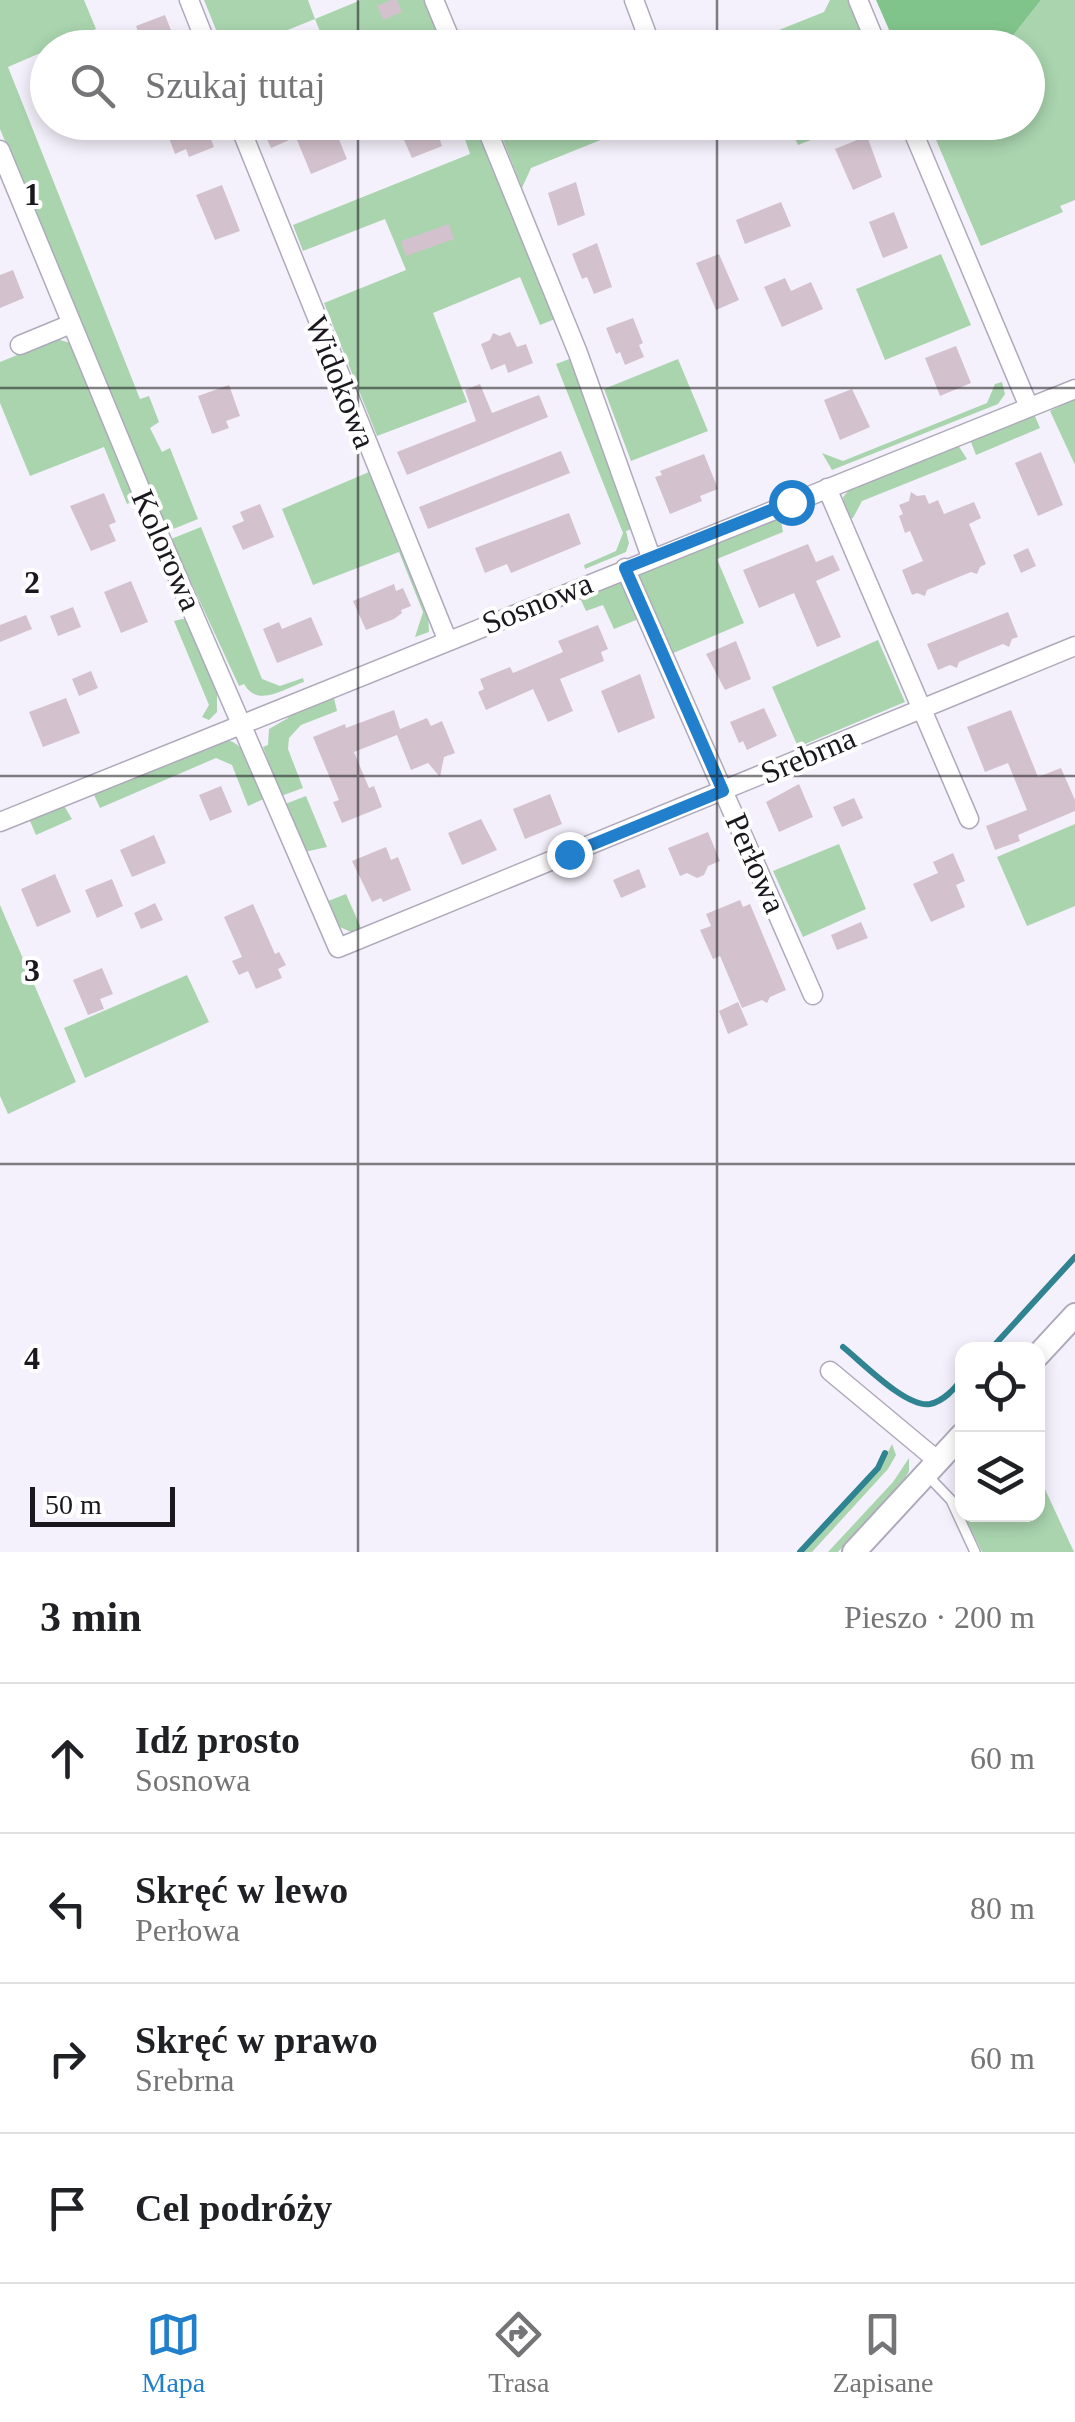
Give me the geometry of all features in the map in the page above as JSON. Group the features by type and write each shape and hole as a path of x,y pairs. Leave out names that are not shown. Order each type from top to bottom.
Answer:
{"street":[{"path":"189,0 201,30"},
{"path":"434,0 446,30"},
{"path":"634,0 645,30"},
{"path":"858,0 870,30"},
{"name":"Widokowa","path":"245,140 447,640"},
{"path":"491,140 578,353 651,557"},
{"path":"917,140 1030,407"},
{"name":"Kolorowa","path":"0,150 243,722 312,895 338,948"},
{"path":"20,345 71,324"},
{"name":"Sosnowa","path":"0,822 1075,389"},
{"path":"827,488 968,819"},
{"name":"Perłowa","path":"625,568 813,995"},
{"name":"Srebrna","path":"338,948 1066,650"},
{"path":"1045,1347 1075,1315"},
{"path":"830,1371 932,1468"},
{"path":"854,1552 955,1443"}],"lane":[{"path":"932,1468 952,1500 975,1552"}],"green space":[{"path":"0,0 84,0 96,29 30,30 30,58 8,67 30,122 30,140 37,140 140,399 149,396 159,422 150,428 162,452 170,448 198,519 166,532 0,129"},
{"path":"204,0 308,0 315,19 288,30 216,30"},
{"path":"361,0 426,0 439,30 319,30 315,19"},
{"path":"830,0 848,0 861,30 779,30 824,12"},
{"path":"876,0 1041,0 1017,30 889,30"},
{"path":"1041,0 1075,0 1075,200 1060,206 1063,212 981,246 936,140 1045,140 1045,30 1017,30"},
{"path":"465,140 483,140 555,319 540,325 520,277 433,313 467,402 377,436 324,303 406,270 385,219 303,251 293,225 470,154"},
{"path":"503,140 601,140 531,168 522,188"},
{"path":"941,254 971,325 885,360 856,289"},
{"path":"57,339 70,343 136,500 127,504 104,447 30,476 0,403 0,362"},
{"path":"572,358 632,529 626,531 626,552 585,569 584,565 616,551 623,533 556,364"},
{"path":"678,359 708,431 631,461 604,389"},
{"path":"1002,382 1005,394 998,404 832,470 822,453 843,461 987,403 995,384"},
{"path":"1075,398 1075,465 1050,411"},
{"path":"1034,414 1040,428 976,455 973,439"},
{"path":"958,445 967,459 862,501 853,518 848,519 843,497 851,488"},
{"path":"369,472 428,614 429,632 415,637 423,612 399,552 313,585 282,509"},
{"path":"780,516 783,532 717,559 744,623 671,654 636,573"},
{"path":"201,527 262,679 280,686 303,678 304,682 264,696 256,695 244,684 239,686 171,539"},
{"path":"620,580 627,585 641,618 614,629 603,605 586,611 580,598"},
{"path":"190,620 222,693 217,695 217,712 209,720 202,717 209,705 174,621"},
{"path":"878,640 905,702 798,747 772,687"},
{"path":"333,694 337,711 301,725 289,738 288,749 303,788 281,796 263,747 268,745 269,729 288,718 287,713"},
{"path":"223,739 246,754 266,798 248,806 232,765 216,758 100,808 94,795 96,790"},
{"path":"306,796 327,847 304,852 285,804"},
{"path":"63,804 72,819 36,835 32,817"},
{"path":"1075,824 1075,906 1027,926 997,857"},
{"path":"839,844 866,909 803,937 773,871"},
{"path":"346,894 361,928 351,932 331,923 323,903"},
{"path":"0,905 76,1082 8,1114 0,1096"},
{"path":"187,975 209,1022 85,1078 64,1028"},
{"path":"892,1444 896,1455 888,1469 812,1552 804,1552 879,1470"},
{"path":"909,1458 909,1471 903,1482 838,1552 828,1552 893,1482"},
{"path":"1045,1489 1074,1552 982,1552 967,1522 1045,1522"}],"building":[{"path":"397,0 402,12 383,20 377,6"},
{"path":"165,15 171,30 137,30 136,26"},
{"path":"170,140 211,140 214,147 189,157 186,149 175,154"},
{"path":"267,140 289,140 271,148"},
{"path":"297,140 339,140 347,159 311,174"},
{"path":"404,140 440,140 442,146 412,158"},
{"path":"868,140 882,177 853,190 835,149"},
{"path":"576,182 585,215 558,226 548,193"},
{"path":"222,185 240,231 215,240 196,195"},
{"path":"781,202 791,226 745,244 736,220"},
{"path":"894,212 908,248 883,258 869,222"},
{"path":"449,224 454,239 406,256 401,241"},
{"path":"597,243 612,287 594,294 587,277 582,279 572,254"},
{"path":"719,254 739,300 716,310 696,263"},
{"path":"13,270 24,298 0,308 0,275"},
{"path":"785,278 791,291 811,282 823,309 782,327 764,287"},
{"path":"633,318 644,357 625,365 606,328"},
{"path":"510,332 517,347 526,344 533,363 508,373 505,364 491,370 481,344 490,340 493,333 500,336"},
{"path":"956,346 971,383 940,396 925,358"},
{"path":"480,384 492,413 539,395 548,417 407,475 397,452 476,421 465,390"},
{"path":"229,385 240,416 226,421 229,428 212,434 198,396"},
{"path":"852,389 870,427 840,440 824,400"},
{"path":"561,451 570,473 428,529 419,507"},
{"path":"1041,452 1063,505 1038,516 1015,463"},
{"path":"704,454 718,489 700,496 702,501 670,514 655,477 662,475 660,471"},
{"path":"911,492 925,495 929,504 938,500 944,514 974,502 981,518 969,524 986,564 977,574 971,572 927,590 925,596 912,595 902,570 923,561 899,516 903,514 899,505 909,501"},
{"path":"104,493 116,522 109,525 116,541 91,551 70,506"},
{"path":"260,504 274,537 243,550 232,526 244,521 240,512"},
{"path":"569,513 581,544 511,573 507,564 485,573 475,548"},
{"path":"808,544 816,562 833,555 840,570 816,581 841,637 817,647 794,593 759,608 743,570"},
{"path":"1028,548 1036,566 1021,573 1013,555"},
{"path":"131,581 148,622 121,633 104,592"},
{"path":"394,584 396,591 403,588 411,606 394,619 366,630 353,601"},
{"path":"73,607 81,627 58,636 50,616"},
{"path":"1008,612 1018,637 1012,639 1009,647 1003,644 959,662 957,668 950,665 938,670 927,644"},
{"path":"26,615 32,629 0,642 0,625"},
{"path":"311,617 323,645 277,663 263,629 279,622 282,629"},
{"path":"598,625 608,649 601,652 604,661 560,679 573,711 548,722 533,689 486,710 478,692 484,689 480,679 510,667 513,673 563,652 558,641"},
{"path":"736,641 751,679 725,690 706,654"},
{"path":"91,671 98,688 79,696 72,679"},
{"path":"640,674 655,718 618,733 601,691"},
{"path":"66,698 80,733 43,747 29,712"},
{"path":"764,708 777,736 747,750 743,741 739,743 730,722"},
{"path":"394,710 400,729 427,718 431,726 442,721 455,753 444,757 440,777 428,763 411,770 397,735 354,752 382,807 342,823 333,802 339,800 313,737"},
{"path":"1011,710 1038,777 1061,768 1075,800 1075,811 1018,835 1020,841 995,850 986,826 1027,810 1008,763 985,772 967,727"},
{"path":"799,784 813,817 779,832 766,802"},
{"path":"221,786 232,812 210,821 199,795"},
{"path":"550,794 562,824 525,839 513,809"},
{"path":"854,798 863,818 842,827 833,807"},
{"path":"481,819 497,850 462,865 448,833"},
{"path":"708,832 720,861 708,866 704,875 697,878 687,873 680,876 668,848"},
{"path":"154,835 166,863 132,877 120,850"},
{"path":"386,847 391,860 398,857 411,890 383,902 381,898 372,902 352,861"},
{"path":"953,853 965,881 956,885 965,907 931,922 913,884 938,873 933,862"},
{"path":"639,869 646,887 621,898 613,880"},
{"path":"55,874 71,912 37,927 21,889"},
{"path":"112,879 123,906 97,918 85,890"},
{"path":"740,900 743,907 750,904 786,990 770,997 767,1003 762,1000 742,1008 720,956 713,959 700,930 711,926 706,914"},
{"path":"155,903 163,920 141,929 134,913"},
{"path":"253,904 275,954 279,952 286,965 278,969 282,978 256,989 248,971 239,975 232,961 242,957 224,917"},
{"path":"861,922 868,938 837,950 831,935"},
{"path":"102,968 113,994 100,999 104,1009 88,1015 73,980"},
{"path":"738,1002 748,1025 728,1034 719,1011"}],"waterway":[{"path":"997,1342 1075,1257"},
{"path":"843,1347 897,1392 920,1403 940,1400 955,1387"},
{"path":"800,1552 878,1468 885,1453"}],"route":[{"path":"569,854 723,791 625,568 791,502"}]}
